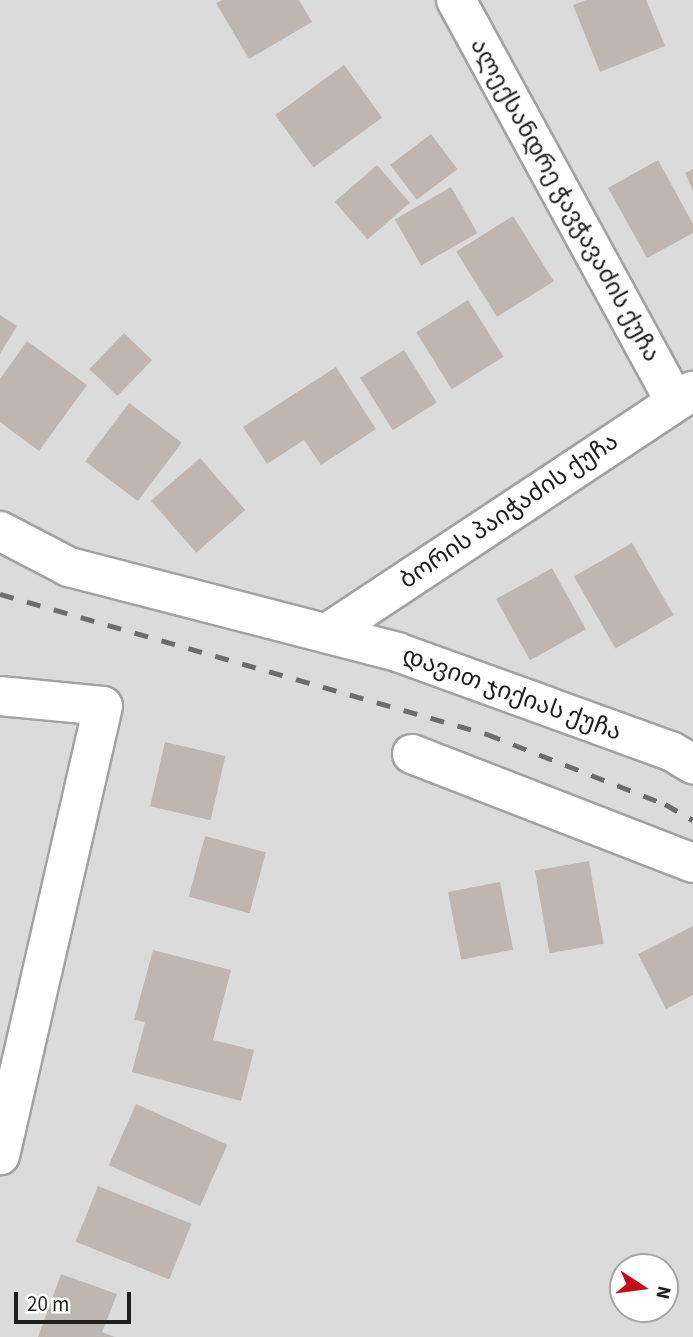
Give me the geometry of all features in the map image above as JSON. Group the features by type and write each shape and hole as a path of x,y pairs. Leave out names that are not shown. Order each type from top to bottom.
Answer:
{"street":[{"name":"ალექსანდრე ჭავჭავაძის ქუჩა","path":"456,0 684,396"},
{"name":"ბორის პაიჭაძის ქუჩა","path":"327,633 684,396"},
{"name":"დავით ჯიქიას ქუჩა","path":"0,531 69,567 327,633 504,689 671,751 693,764"},
{"path":"0,696 103,706 0,1155"},
{"path":"412,754 693,863"}],"shaded area":[{"path":"0,0 693,0 693,1337 0,1337"}],"building":[{"path":"222,0 299,0 312,22 249,59 216,3"},
{"path":"586,0 646,0 665,46 600,72 573,5"},
{"path":"344,65 382,118 313,168 275,115"},
{"path":"431,134 457,169 417,200 390,165"},
{"path":"658,160 693,224 693,233 647,258 608,188"},
{"path":"377,165 410,203 368,239 335,202"},
{"path":"693,169 693,191 685,173"},
{"path":"451,187 478,233 421,265 395,220"},
{"path":"513,216 554,281 497,317 456,252"},
{"path":"468,300 504,357 452,389 416,332"},
{"path":"0,315 17,326 0,354"},
{"path":"124,333 152,360 117,396 89,369"},
{"path":"27,341 87,385 39,451 0,422 0,379"},
{"path":"404,350 437,403 393,430 360,378"},
{"path":"336,367 376,429 321,465 304,440 267,464 243,427"},
{"path":"129,403 182,443 138,501 85,461"},
{"path":"200,458 245,510 196,553 151,501"},
{"path":"632,543 674,615 615,648 574,576"},
{"path":"552,568 586,629 530,660 496,599"},
{"path":"165,742 225,756 211,820 150,806"},
{"path":"205,836 266,852 250,913 189,897"},
{"path":"589,861 604,944 549,953 535,871"},
{"path":"500,882 513,950 461,960 448,892"},
{"path":"693,926 693,995 666,1009 638,954"},
{"path":"153,950 231,970 213,1040 254,1050 241,1101 132,1072 145,1022 134,1020"},
{"path":"136,1104 227,1145 200,1206 109,1165"},
{"path":"98,1186 192,1224 169,1279 76,1242"},
{"path":"61,1274 117,1294 102,1332 115,1337 38,1337"}],"railway":[{"path":"0,594 487,734 665,804 693,820"}]}
